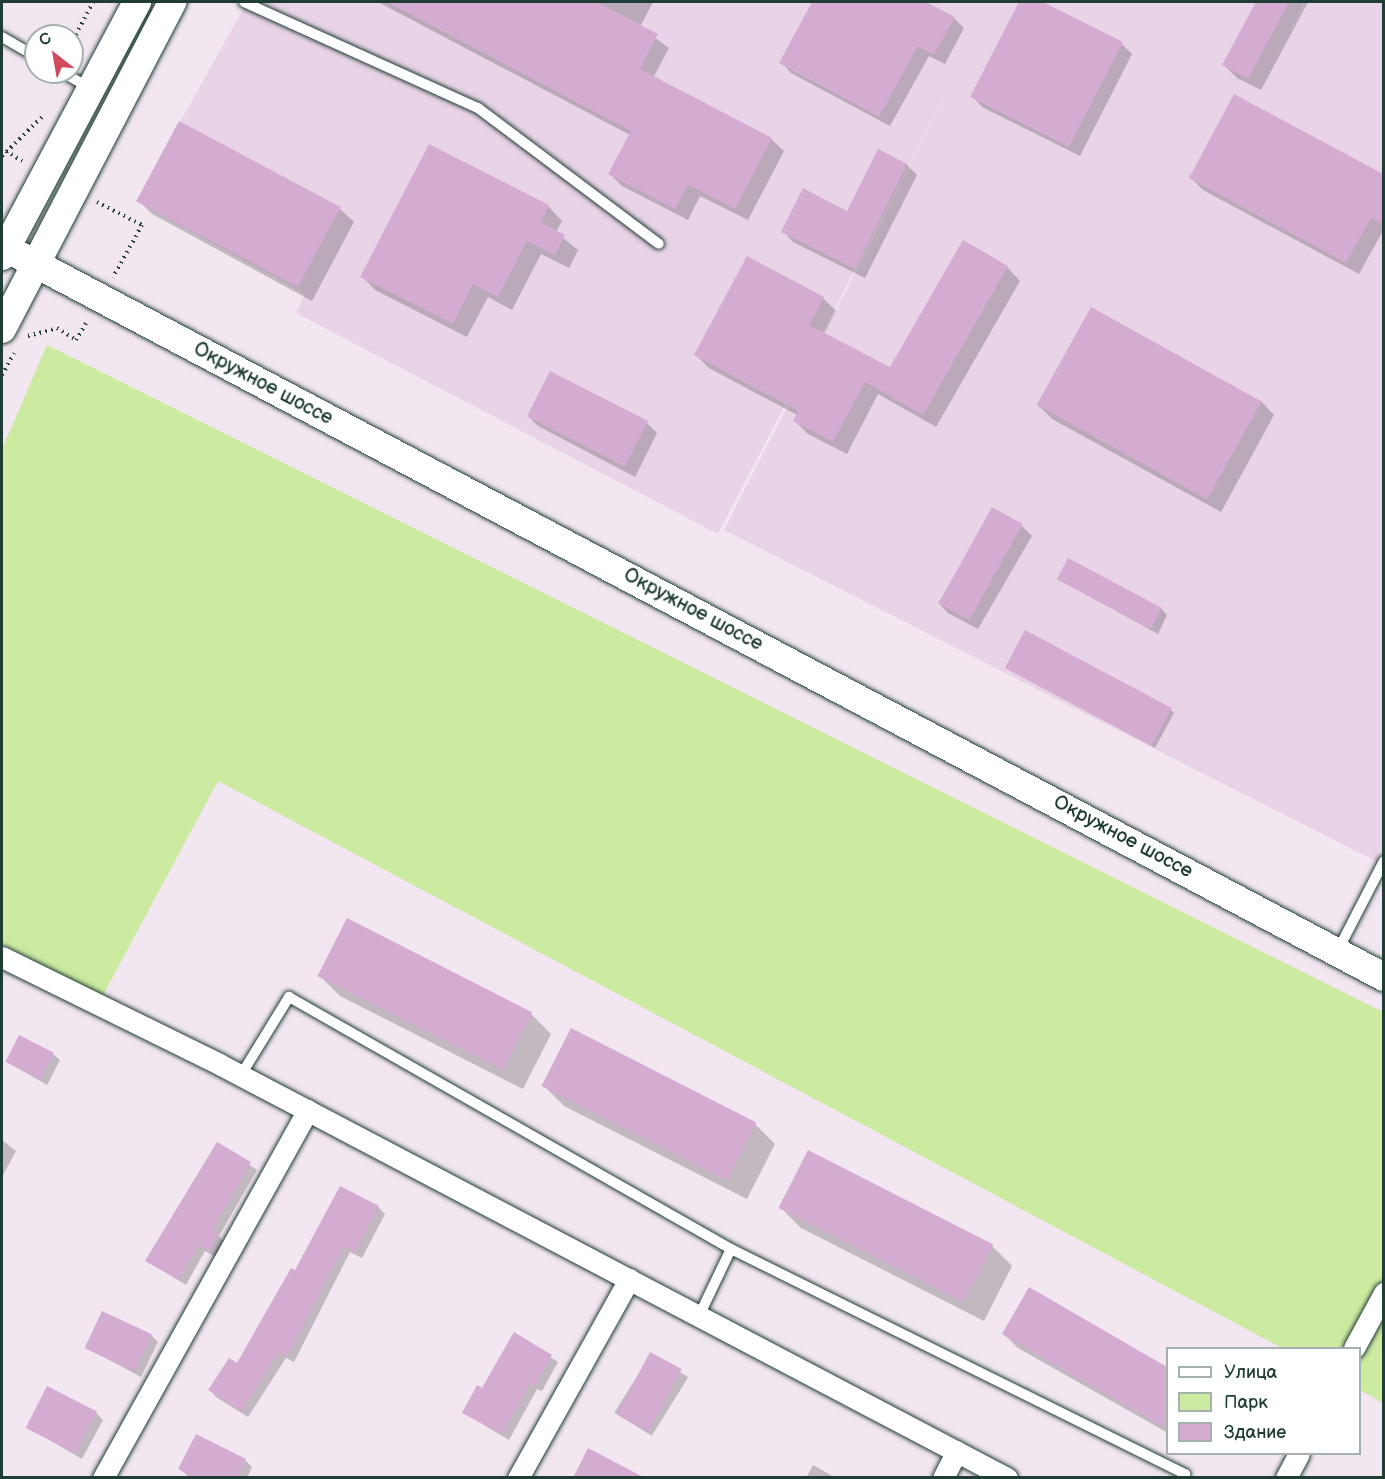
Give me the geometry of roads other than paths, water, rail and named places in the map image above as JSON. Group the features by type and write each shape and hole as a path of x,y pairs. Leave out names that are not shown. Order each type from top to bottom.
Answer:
{"street":[{"path":"84,67 137,2"},
{"path":"2,329 33,263 172,2"},
{"path":"3,250 72,84"},
{"name":"Окружное шоссе","path":"3,250 33,263 1383,977"},
{"path":"2,957 241,1075 1007,1478"},
{"path":"103,1478 308,1110"},
{"path":"518,1478 629,1279"},
{"path":"1355,1347 1383,1293"},
{"path":"943,1478 957,1451"},
{"path":"1286,1478 1298,1455"}],"lane":[{"path":"244,2 478,108 659,244"},
{"path":"2,37 24,50"},
{"path":"1337,952 1383,861"},
{"path":"241,1075 289,997 731,1249 1185,1474 1183,1478"},
{"path":"699,1316 731,1249"}]}
